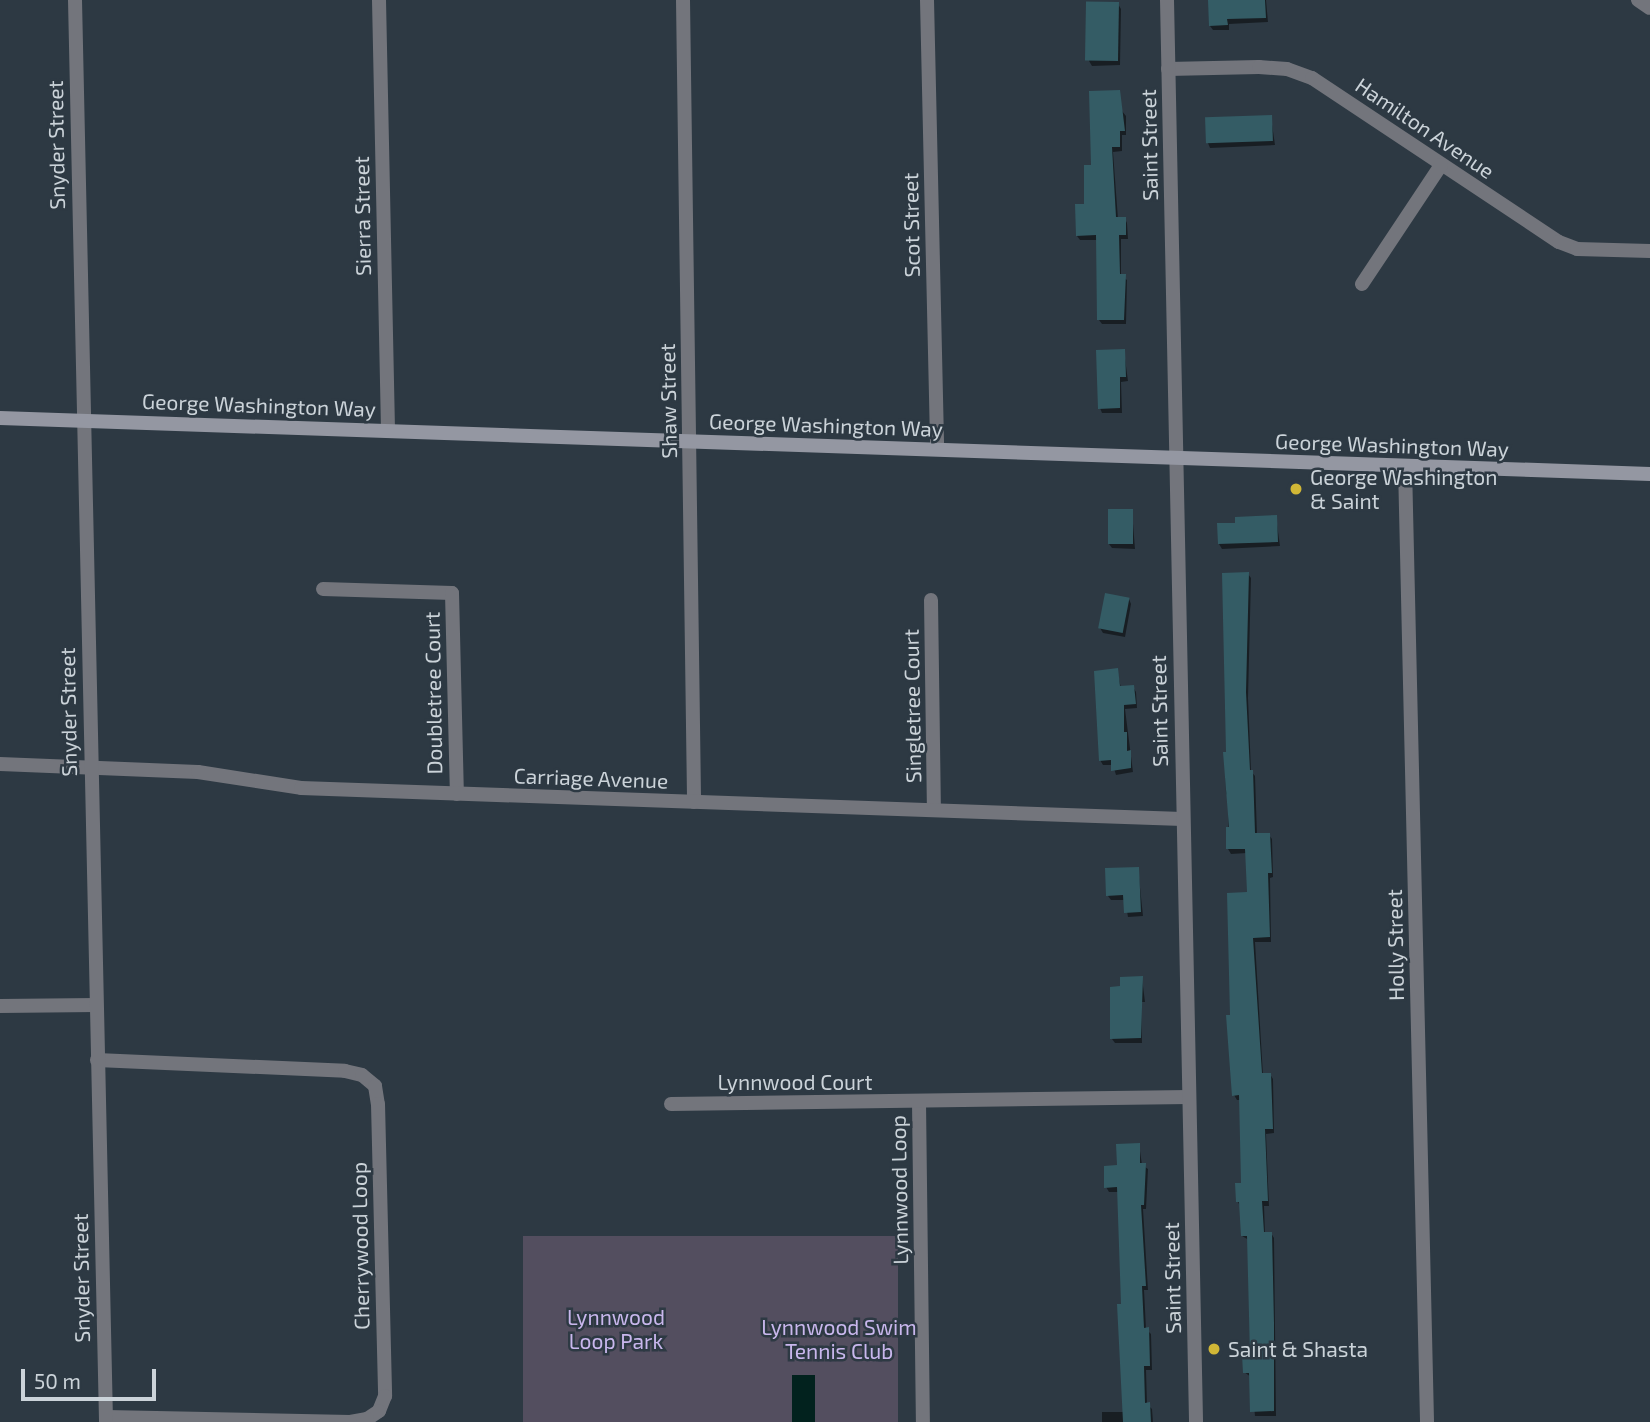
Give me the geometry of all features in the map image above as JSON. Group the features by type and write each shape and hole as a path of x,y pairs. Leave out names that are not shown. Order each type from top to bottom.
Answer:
{"main road":[{"name":"George Washington Way","path":"0,418 1650,474"}],"street":[{"name":"Snyder Street","path":"75,0 82,420 106,1420"},
{"name":"Sierra Street","path":"379,0 388,431"},
{"name":"Shaw Street","path":"683,0 694,802"},
{"name":"Scot Street","path":"927,0 937,449"},
{"name":"Saint Street","path":"1167,0 1196,1422"},
{"path":"1638,0 1650,8"},
{"name":"Hamilton Avenue","path":"1168,69 1287,69 1312,78 1559,242 1577,249 1650,251"},
{"path":"1362,284 1441,165"},
{"name":"Holly Street","path":"1405,467 1427,1422"},
{"name":"Doubletree Court","path":"324,589 452,593 457,794"},
{"name":"Singletree Court","path":"931,600 934,810"},
{"name":"Carriage Avenue","path":"0,764 198,772 301,788 1182,819"},
{"path":"0,1006 96,1005"},
{"name":"Cherrywood Loop","path":"97,1060 345,1071 362,1075 374,1086 379,1118 385,1396 379,1411 368,1419 350,1422 106,1420"},
{"name":"Lynnwood Loop","path":"923,1422 919,1102 1189,1097"},
{"name":"Lynnwood Court","path":"671,1104 919,1102"}],"green space":[{"name":"Lynnwood Loop Park","path":"523,1236 898,1236 898,1422 523,1422"}],"shaded area":[{"path":"792,1375 815,1375 815,1422 792,1422"}],"building":[{"path":"1208,0 1265,0 1266,18 1227,19 1228,25 1209,26"},
{"path":"1086,1 1119,2 1118,61 1085,60"},
{"path":"1120,90 1125,131 1120,131 1120,147 1112,147 1116,217 1126,217 1126,235 1119,235 1120,274 1126,274 1124,320 1097,320 1096,235 1076,236 1075,204 1084,204 1084,165 1091,165 1089,91"},
{"path":"1272,115 1273,141 1206,143 1205,117"},
{"path":"1125,349 1126,377 1120,377 1120,408 1098,409 1096,350"},
{"path":"1108,509 1133,509 1133,544 1108,544"},
{"path":"1277,515 1278,542 1218,544 1217,523 1235,523 1235,517"},
{"path":"1249,572 1246,692 1250,770 1253,770 1255,833 1270,833 1272,873 1268,873 1270,937 1253,938 1262,1073 1271,1073 1273,1129 1265,1129 1268,1201 1262,1201 1264,1232 1272,1232 1274,1323 1274,1411 1250,1412 1249,1373 1243,1373 1242,1355 1250,1355 1247,1236 1241,1236 1235,1183 1241,1183 1239,1095 1232,1096 1226,1015 1230,1015 1227,893 1247,892 1245,849 1226,849 1226,827 1229,827 1223,752 1226,752 1222,573"},
{"path":"1105,593 1130,598 1123,633 1098,628"},
{"path":"1118,668 1120,686 1134,685 1136,704 1124,705 1124,732 1127,732 1127,751 1131,750 1131,768 1111,771 1111,760 1099,761 1094,671"},
{"path":"1139,867 1141,912 1124,913 1123,895 1106,896 1105,868"},
{"path":"1143,976 1141,1038 1110,1039 1110,987 1120,986 1120,977"},
{"path":"1140,1143 1140,1163 1146,1163 1144,1205 1141,1205 1146,1286 1142,1286 1144,1328 1149,1327 1150,1366 1144,1366 1145,1403 1150,1402 1151,1422 1123,1422 1117,1304 1121,1304 1117,1187 1104,1188 1104,1166 1117,1165 1116,1144"}],"place":[{"name":"George Washington & Saint","path":"1296,489"},
{"name":"Saint & Shasta","path":"1214,1349"}],"park label":[{"name":"Lynnwood Swim Tennis Club","path":"839,1339"}]}
